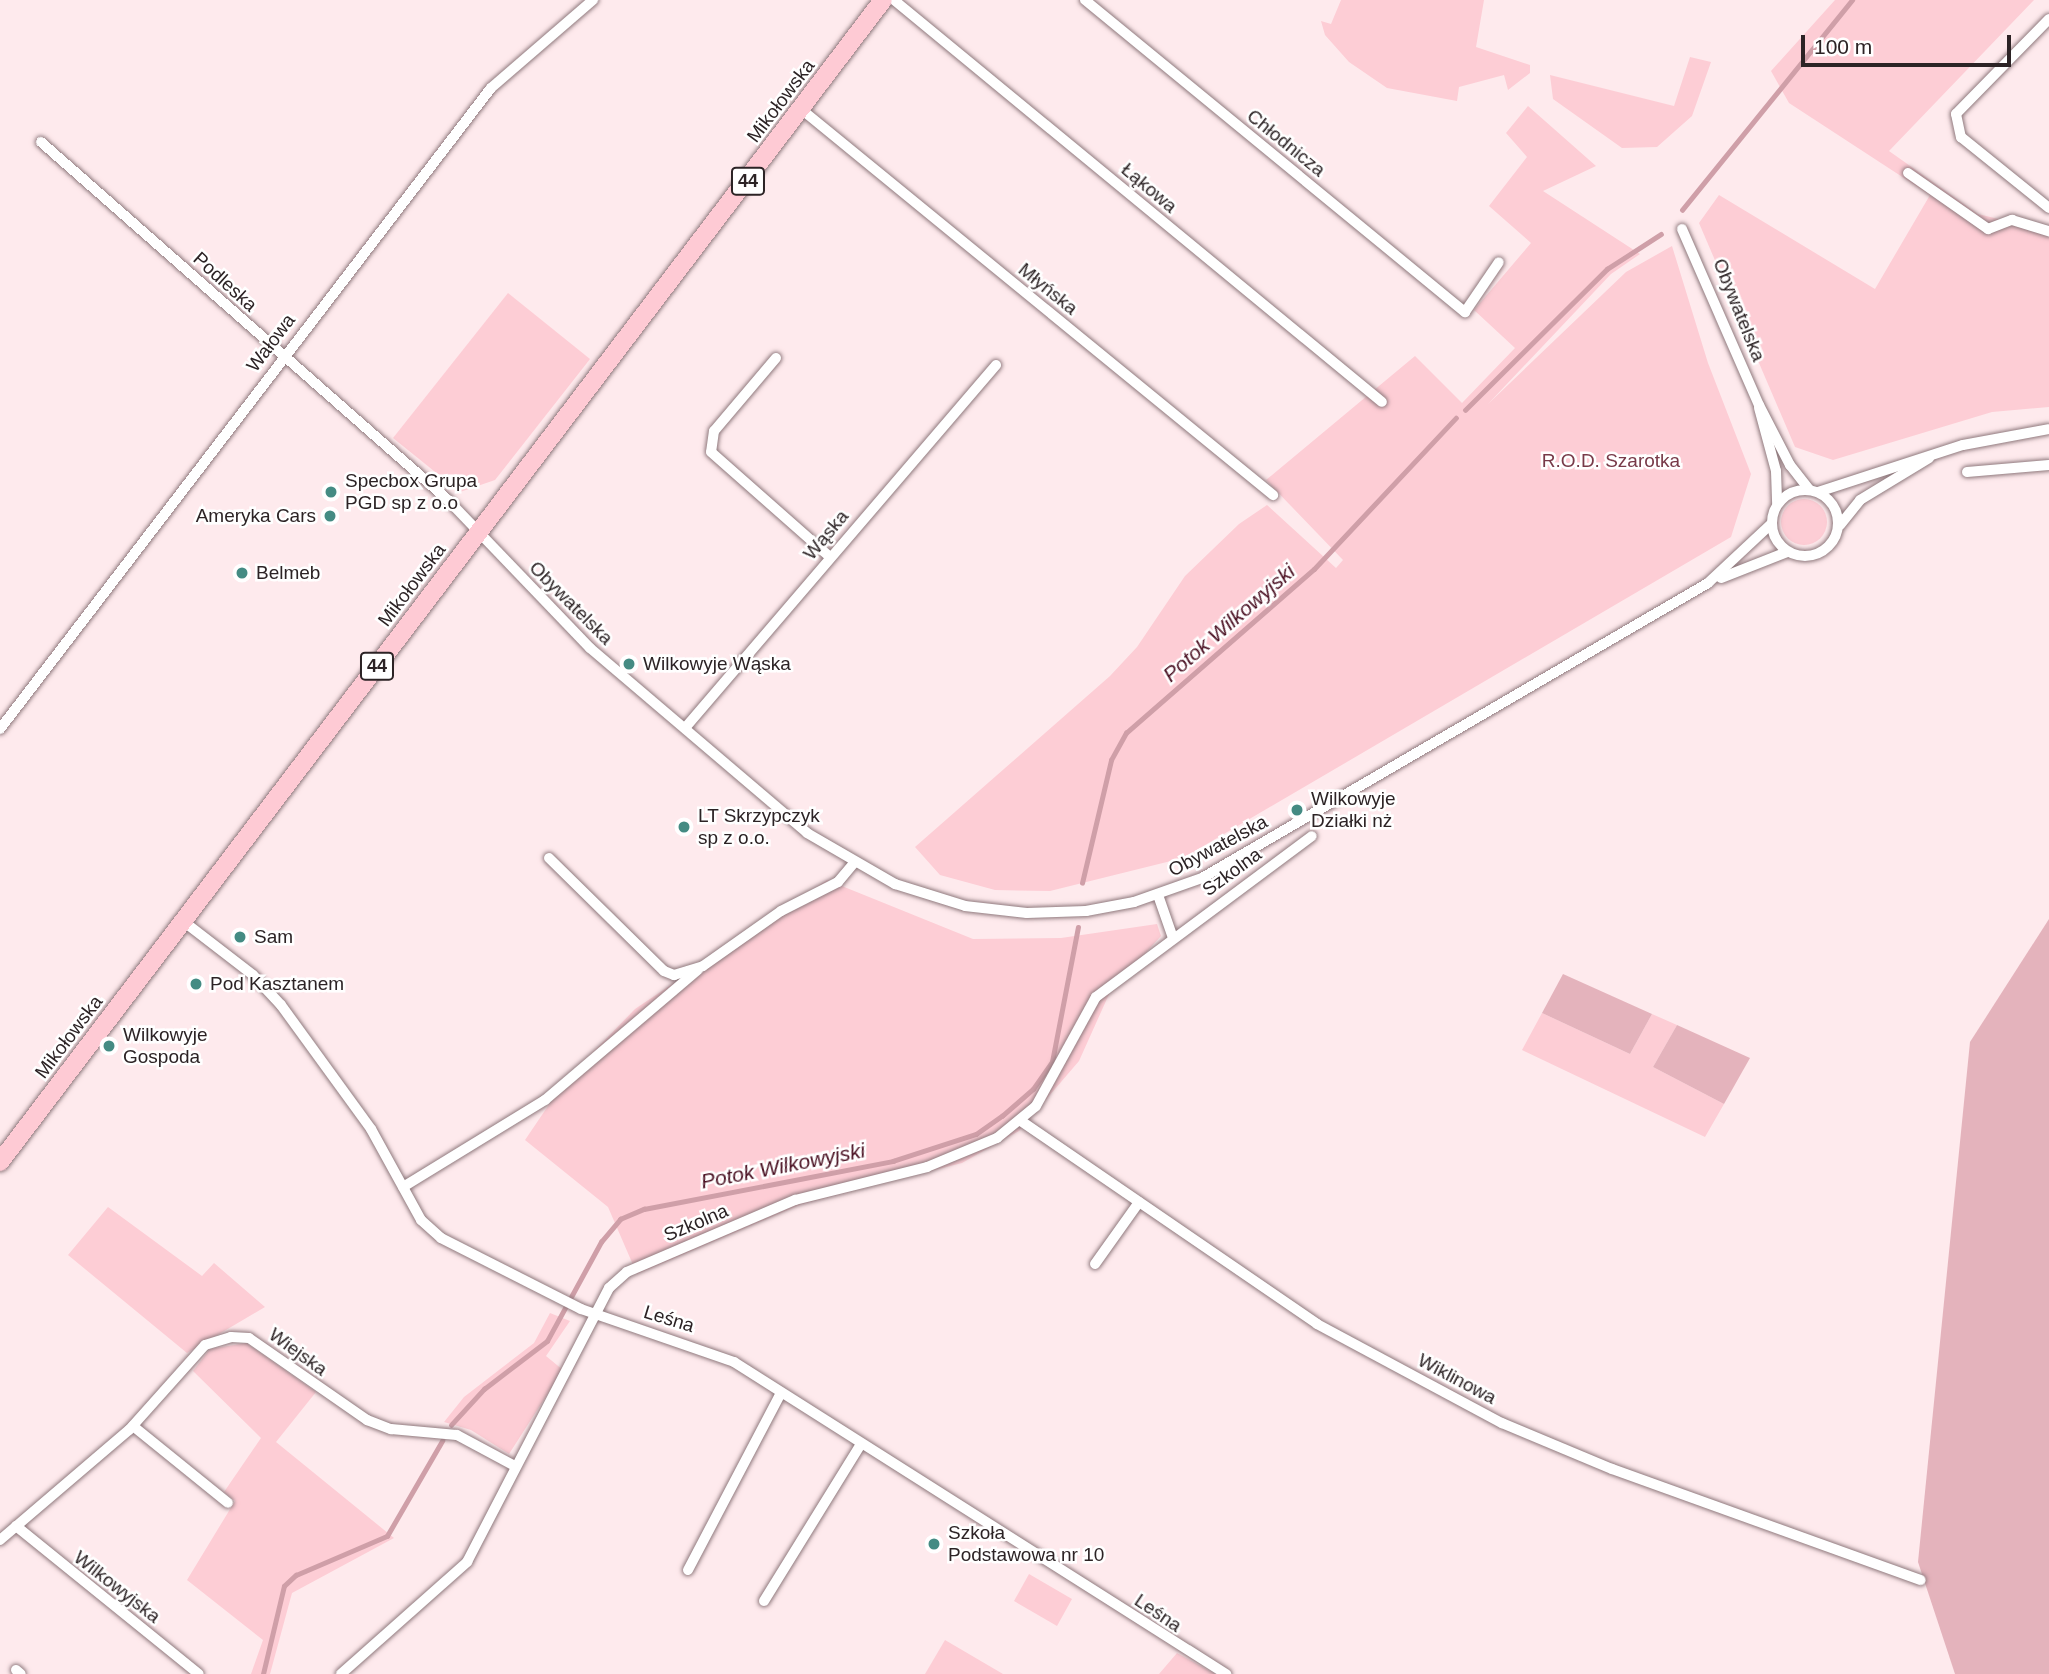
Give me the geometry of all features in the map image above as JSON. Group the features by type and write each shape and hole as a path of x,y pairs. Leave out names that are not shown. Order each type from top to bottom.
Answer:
{"main road":[{"name":"Mikołowska","path":"0,1162 883,0"}],"street":[{"name":"Wałowa","path":"0,729 491,88 593,0"},
{"name":"Łąkowa","path":"894,0 1382,402"},
{"name":"Chłodnicza","path":"1085,0 1465,312 1499,262"},
{"path":"2049,19 1956,114 1961,137 2049,208"},
{"name":"Młyńska","path":"802,109 1273,495"},
{"name":"Podleska","path":"41,142 284,355 479,532"},
{"path":"1908,173 1988,229 2012,220 2049,231"},
{"name":"Obywatelska","path":"1682,229 1759,405 1790,465 1814,490"},
{"path":"776,358 714,431 711,452 830,557"},
{"name":"Wąska","path":"685,728 996,365"},
{"name":"Obywatelska","path":"1759,405 1776,471 1777,503"},
{"path":"1931,456 1860,500 1819,554 1787,552 1771,524 1777,503 1796,490 1814,490 1931,456 2049,429"},
{"path":"1967,472 2049,465"},
{"path":"1814,490 1834,506 1838,528"},
{"name":"Obywatelska","path":"479,532 573,632 807,833 854,863 935,899 995,910 1074,912 1158,895 1247,853 1708,583 1744,555 1771,524"},
{"name":"Obywatelska","path":"1708,583 1787,552"},
{"name":"Szkolna","path":"341,1674 467,1562 513,1465 550,1408 608,1288 638,1267 795,1200 967,1154 1021,1121 1070,1051 1096,998 1312,836"},
{"path":"549,858 664,971 674,975 703,966"},
{"path":"403,1187 545,1100 703,966 781,911 838,882 854,863"},
{"path":"1158,895 1173,938"},
{"name":"Leśna","path":"183,921 253,975 281,1005 363,1117 421,1220 441,1238 573,1306 705,1348 781,1393 1226,1674"},
{"name":"Wiklinowa","path":"1021,1121 1317,1324 1502,1423 1612,1469 1922,1580"},
{"path":"1095,1264 1139,1202"},
{"name":"Wiejska","path":"0,1540 133,1426 205,1345 231,1337 249,1338 367,1420 391,1429 457,1435 513,1465"},
{"path":"688,1570 781,1393"},
{"path":"133,1426 228,1503"},
{"path":"764,1601 861,1444"},
{"name":"Wilkowyjska","path":"16,1526 199,1674"}],"green space":[{"path":"1341,0 1484,0 1476,47 1530,65 1530,73 1508,90 1504,75 1459,87 1457,101 1387,88 1349,62 1325,35 1321,21 1331,24"},
{"path":"1835,0 2034,0 1889,151 1978,214 2031,227 2049,237 2049,407 1992,412 1833,460 1795,447 1699,223 1719,195 1875,289 1930,195 1789,103 1771,71"},
{"path":"1690,57 1711,62 1692,116 1657,147 1622,148 1553,99 1550,75 1674,106"},
{"name":"R.O.D. Szarotka","path":"1528,106 1596,166 1543,191 1640,254 1611,274 1488,404 1626,272 1672,246 1708,363 1751,474 1731,537 1183,858 1050,891 995,890 940,875 915,847 1110,676 1137,647 1185,576 1239,524 1267,505 1336,568 1343,560 1266,480 1415,356 1462,403 1515,348 1474,310 1531,243 1489,206 1527,157 1506,133"},
{"path":"508,293 590,359 495,480 460,492 393,438"},
{"path":"1804,499 1820,506 1827,522 1820,538 1804,545 1788,538 1781,522 1788,506"},
{"path":"827,880 973,939 1061,938 1157,924 1161,936 1110,992 1079,1061 1019,1131 962,1163 802,1204 637,1274 608,1207 525,1140 565,1081 635,1009"},
{"path":"1542,1013 1630,1054 1652,1014 1677,1025 1653,1067 1724,1104 1705,1137 1522,1050"},
{"path":"108,1207 202,1276 214,1263 265,1307 187,1353 68,1255"},
{"path":"550,1313 570,1321 546,1356 563,1370 509,1454 471,1430 444,1422 464,1397 534,1343"},
{"path":"246,1343 316,1392 276,1442 394,1538 292,1593 270,1674 251,1674 263,1640 187,1580 235,1501 224,1492 261,1438 193,1371 210,1349"},
{"path":"1029,1574 1072,1599 1057,1626 1014,1601"},
{"path":"945,1640 1003,1674 925,1674"},
{"path":"1177,1653 1215,1674 1159,1674"}],"shaded area":[{"path":"2049,919 2049,1674 1955,1674 1918,1562 1970,1042"},
{"path":"1563,974 1652,1014 1630,1054 1542,1013"},
{"path":"1677,1025 1750,1058 1724,1104 1653,1067"}],"waterway":[{"name":"Potok Wilkowyjski","path":"1682,210 1852,0"},
{"name":"Potok Wilkowyjski","path":"1465,410 1607,269 1661,234"},
{"name":"Potok Wilkowyjski","path":"1082,883 1111,760 1126,733 1314,569 1456,418"},
{"name":"Potok Wilkowyjski","path":"451,1425 484,1389 547,1341 601,1242 620,1219 644,1209 893,1161 976,1134 1002,1116 1033,1089 1052,1062 1078,927"},
{"name":"Potok Wilkowyjski","path":"263,1674 284,1586 296,1575 387,1536 442,1441"}],"place":[{"name":"Specbox Grupa PGD sp z o.o","path":"331,492"},
{"name":"Ameryka Cars","path":"330,516"},
{"name":"Belmeb","path":"242,573"},
{"name":"Wilkowyje Wąska","path":"629,664"},
{"name":"Wilkowyje Działki nż","path":"1297,810"},
{"name":"LT Skrzypczyk sp z o.o.","path":"684,827"},
{"name":"Sam","path":"240,937"},
{"name":"Pod Kasztanem","path":"196,984"},
{"name":"Wilkowyje Gospoda","path":"109,1046"},
{"name":"Szkoła Podstawowa nr 10","path":"934,1544"}]}
